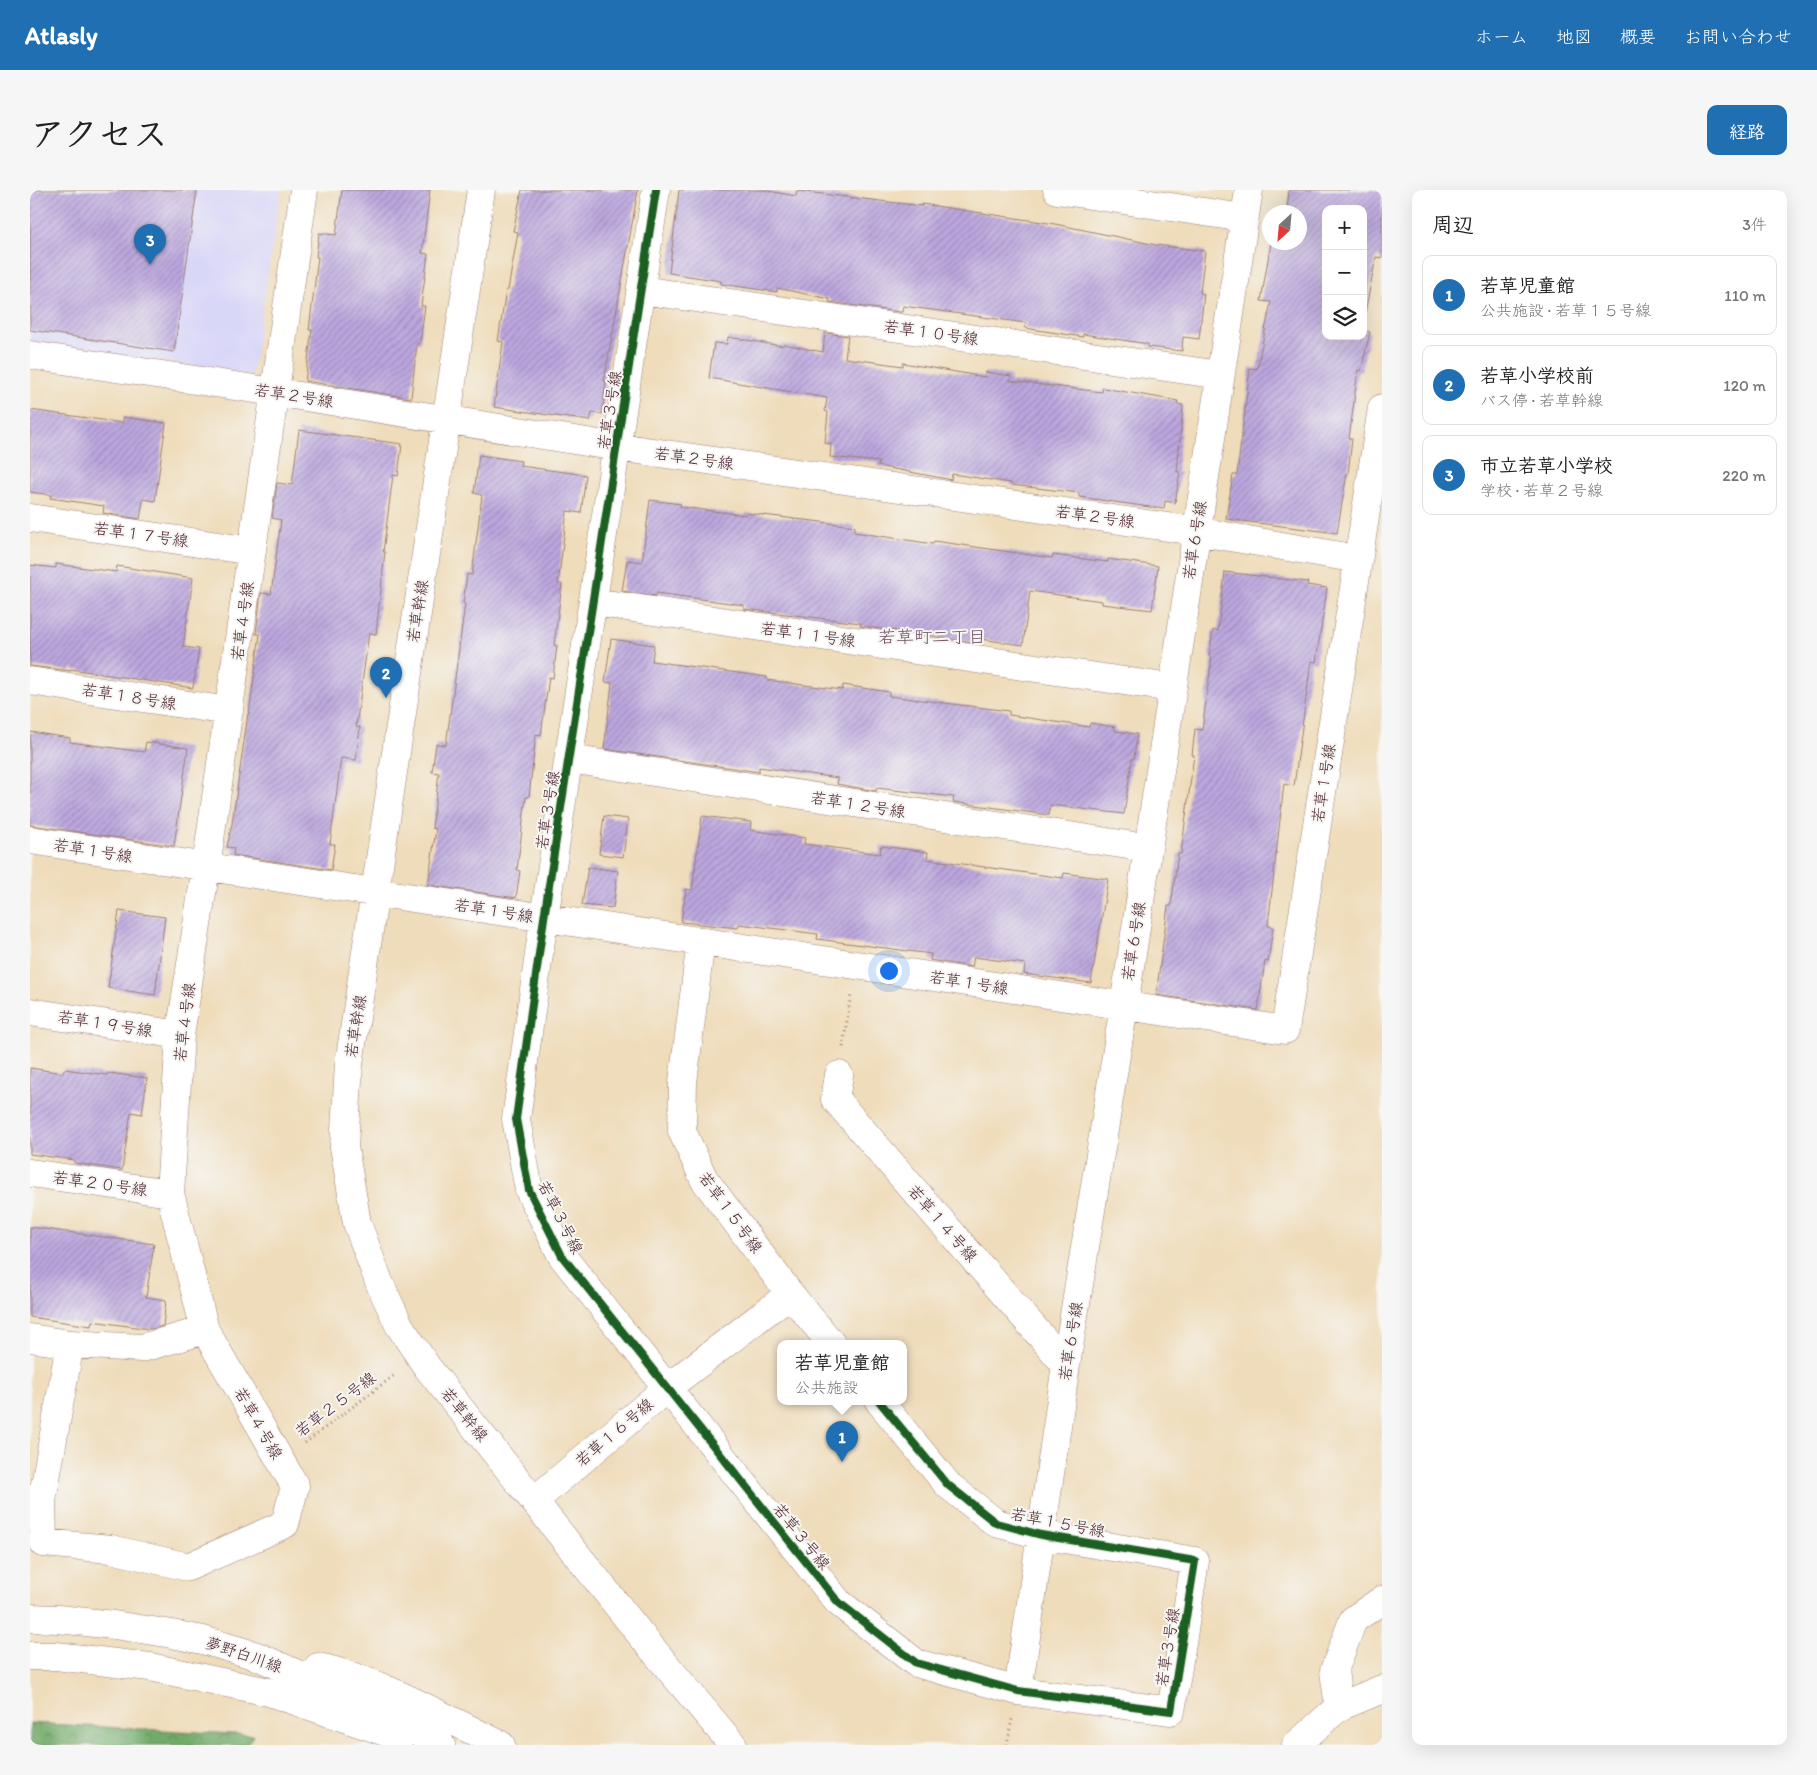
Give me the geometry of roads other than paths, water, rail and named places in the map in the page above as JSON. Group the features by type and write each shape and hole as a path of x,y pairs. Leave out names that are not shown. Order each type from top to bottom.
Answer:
{"street":[{"name":"若草４号線","path":"36,1500 43,1543 111,1549 188,1567 284,1524 295,1486 206,1330 170,1193 180,1035 304,190"},
{"name":"若草幹線","path":"481,190 349,1064 344,1147 357,1223 379,1282 399,1324 427,1367 645,1640 733,1745"},
{"name":"若草３号線","path":"656,190 618,447 544,918 516,1119 529,1190 562,1256 838,1602 916,1663 1018,1691 1171,1711 1195,1561"},
{"path":"1057,190 1244,218"},
{"name":"若草６号線","path":"1018,1691 1066,1364 1124,1006 1195,531 1249,190"},
{"name":"若草１０号線","path":"641,290 1220,375"},
{"name":"若草２号線","path":"30,355 618,447 1195,531 1358,559"},
{"name":"若草１号線","path":"30,840 1285,1030 1382,408"},
{"name":"若草１７号線","path":"30,518 252,551"},
{"name":"若草１１号線","path":"593,602 1172,688"},
{"name":"若草１８号線","path":"30,681 229,711"},
{"name":"若草１２号線","path":"569,759 1148,848"},
{"name":"若草１５号線","path":"701,941 683,1082 682,1130 704,1179 790,1294 828,1340"},
{"name":"若草１９号線","path":"30,1012 180,1035"},
{"name":"若草１４号線","path":"839,1075 835,1099 1066,1364"},
{"name":"若草２０号線","path":"30,1173 170,1193"},
{"name":"若草１６号線","path":"534,1500 667,1388 790,1294"},
{"path":"30,1338 70,1344 142,1348 206,1330"},
{"path":"36,1500 70,1344"},
{"name":"若草１５号線","path":"882,1405 948,1485 996,1523 1041,1535 1195,1561"},
{"path":"1339,1707 1334,1671 1353,1620 1382,1600"},
{"name":"夢野白川線","path":"30,1618 114,1625 166,1633 203,1640 258,1656 370,1706 441,1745"},
{"name":"夢野白川線","path":"30,1656 56,1656 150,1667 269,1692 423,1745"},
{"path":"258,1656 330,1669 359,1679 391,1692 501,1745"},
{"path":"1296,1745 1339,1707 1382,1689"},
{"path":"269,1692 372,1745"}],"place":[{"name":"市立若草小学校","path":"150,265"},
{"name":"若草小学校前","path":"386,698"},
{"name":"若草児童館","path":"842,1462"}],"district":[{"name":"若草町二丁目","path":"932,637"}]}
